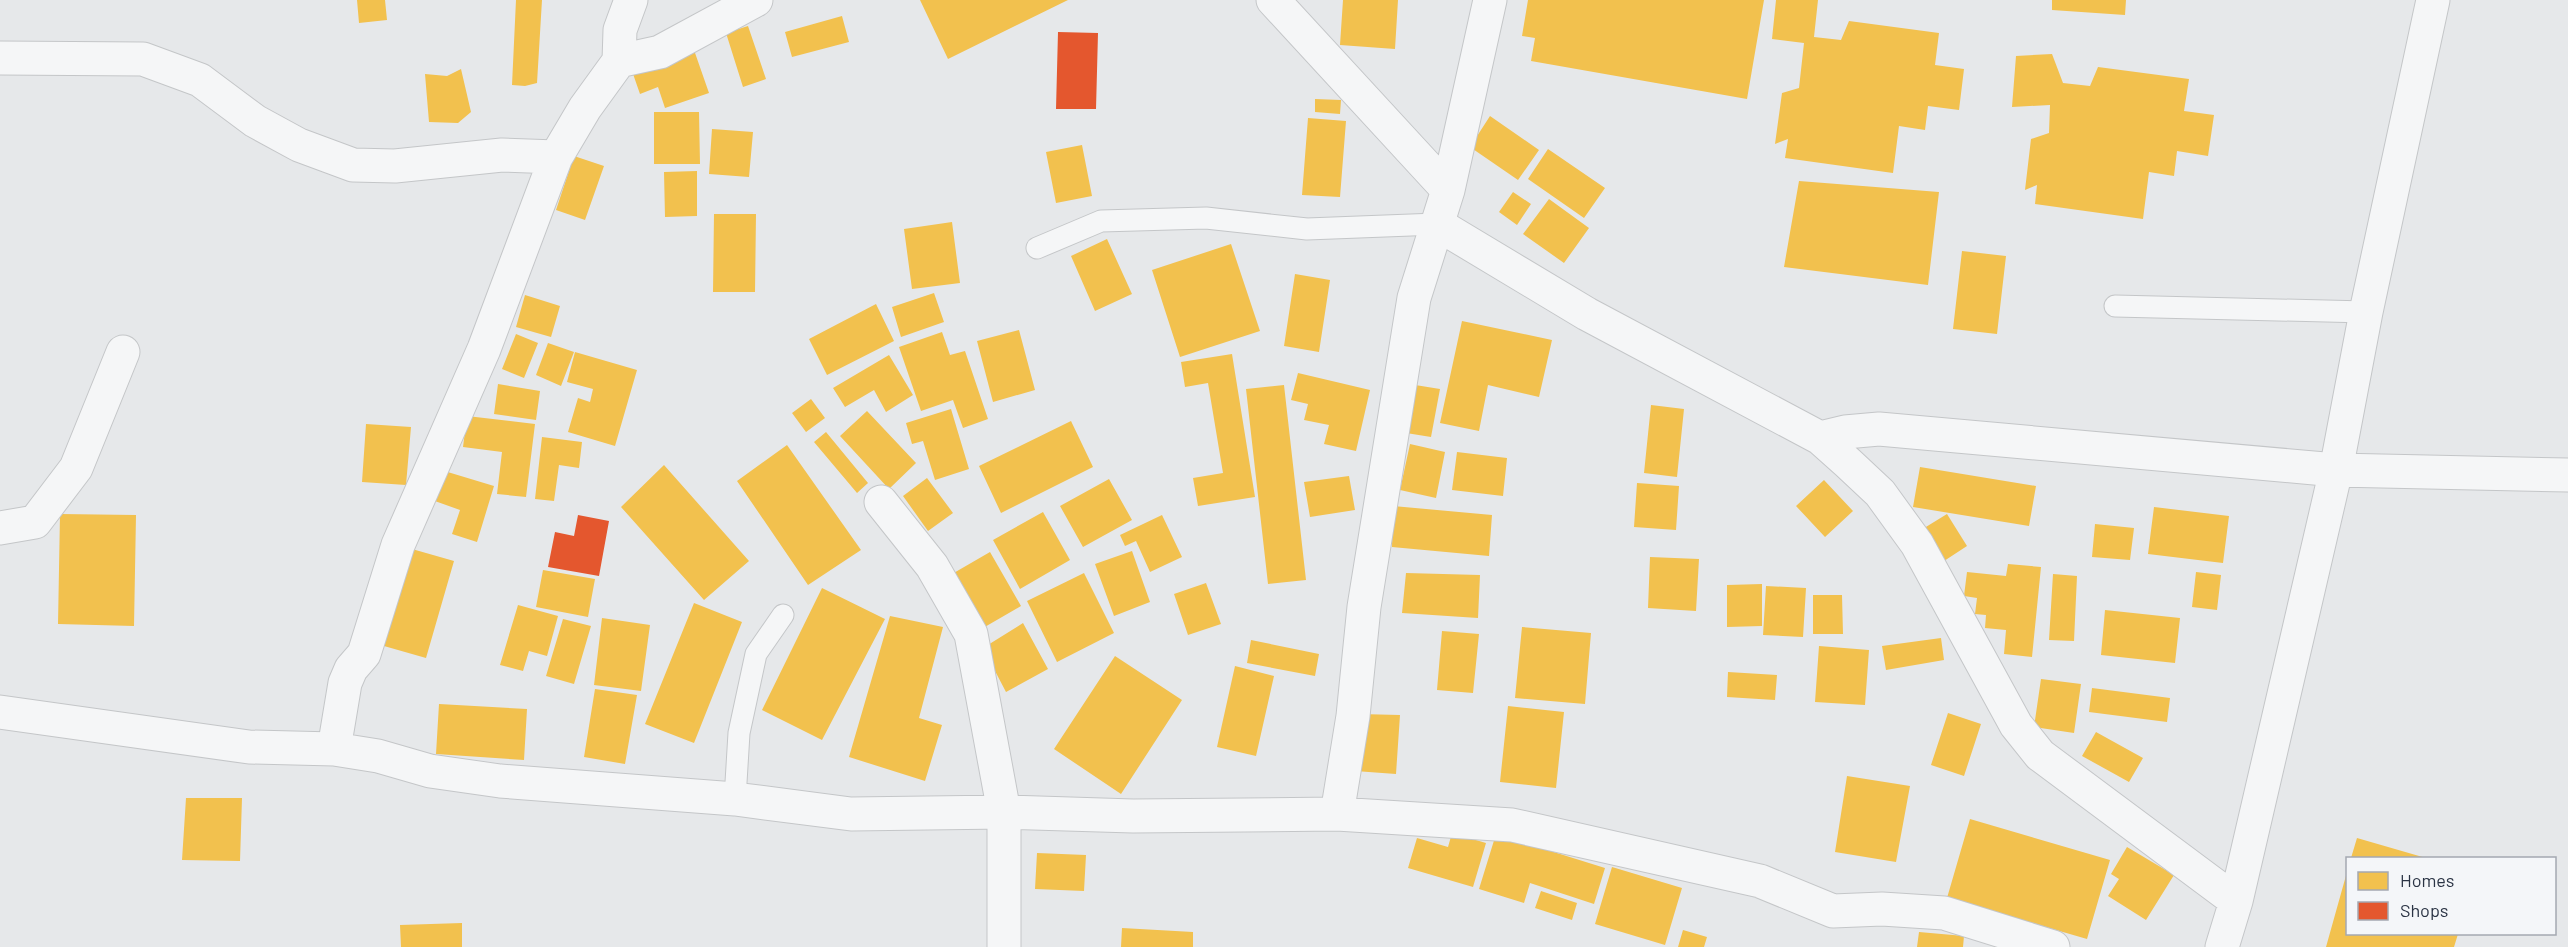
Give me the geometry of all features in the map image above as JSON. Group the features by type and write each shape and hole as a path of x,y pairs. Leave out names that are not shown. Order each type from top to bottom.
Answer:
{"street":[{"path":"334,748 345,683 351,669 364,654 398,545 484,349 556,157 585,108 619,61 620,30 631,0"},
{"path":"619,61 660,52 756,0"},
{"path":"1272,0 1448,190"},
{"path":"1337,814 1353,716 1364,607 1414,298 1448,190 1490,0"},
{"path":"2222,947 2236,901 2336,470 2366,312 2433,0"},
{"path":"0,58 143,59 200,80 255,121 299,145 353,165 395,166 502,155 556,157"},
{"path":"1437,224 1587,314 1820,438 1880,493 1917,544 2016,725 2040,755 2236,901"},
{"path":"0,528 35,522 76,468 123,352"},
{"path":"1820,438 1845,432 1879,429 2336,470 2568,475"},
{"path":"881,502 932,566 971,634 1004,812 1004,947"},
{"path":"0,712 249,747 334,748 378,756 430,771 500,781 735,799 851,814 1004,812 1133,816 1337,814 1512,825 1760,881 1833,911 1882,909 1944,913 2053,947"}],"lane":[{"path":"1037,248 1101,221 1206,218 1307,229 1437,224"},
{"path":"2115,306 2366,312"},
{"path":"735,799 738,733 756,654 783,615"}],"building: Homes":[{"path":"357,0 385,0 387,20 359,23"},
{"path":"516,0 542,0 537,83 525,86 512,85"},
{"path":"920,0 1068,0 948,59"},
{"path":"1343,0 1398,0 1395,49 1340,45"},
{"path":"1528,0 1764,0 1747,99 1531,61 1535,38 1522,36"},
{"path":"1776,0 1818,0 1814,37 1841,40 1849,21 1939,33 1935,65 1964,69 1959,110 1928,106 1925,130 1899,126 1893,173 1785,158 1788,139 1775,144 1782,93 1799,88 1804,43 1772,39"},
{"path":"2052,0 2126,0 2125,15 2052,10"},
{"path":"842,16 849,42 792,57 785,32"},
{"path":"748,26 766,79 743,87 726,33"},
{"path":"694,50 709,93 665,108 658,87 640,94 632,71"},
{"path":"2052,54 2063,83 2090,86 2098,67 2189,79 2184,111 2214,115 2208,156 2177,151 2174,176 2149,172 2143,219 2035,204 2037,185 2025,190 2031,139 2049,133 2050,105 2012,107 2016,56"},
{"path":"461,69 471,112 458,123 429,122 425,74 447,76"},
{"path":"1315,99 1341,100 1340,114 1315,112"},
{"path":"654,112 699,112 700,164 654,164"},
{"path":"1490,116 1539,150 1518,180 1470,147"},
{"path":"1308,118 1346,121 1340,197 1302,195"},
{"path":"712,129 753,132 749,177 709,174"},
{"path":"1082,145 1092,196 1056,203 1046,152"},
{"path":"1548,149 1605,188 1584,218 1528,179"},
{"path":"574,156 604,166 585,220 556,210"},
{"path":"697,171 697,216 665,217 664,172"},
{"path":"1799,181 1939,192 1928,285 1784,267"},
{"path":"1513,192 1531,204 1517,225 1499,212"},
{"path":"1549,199 1589,228 1564,263 1523,234"},
{"path":"714,214 756,214 755,292 713,292"},
{"path":"952,222 960,283 912,289 904,229"},
{"path":"1107,239 1132,294 1095,311 1071,256"},
{"path":"1231,244 1260,331 1180,357 1152,270"},
{"path":"1962,251 2006,256 1997,334 1953,329"},
{"path":"1295,274 1330,280 1319,352 1284,346"},
{"path":"934,293 944,322 901,337 892,307"},
{"path":"525,295 560,306 551,337 516,327"},
{"path":"876,304 894,341 827,375 809,339"},
{"path":"1462,321 1552,340 1539,397 1488,385 1479,431 1440,423"},
{"path":"1019,330 1035,390 993,402 977,341"},
{"path":"942,332 950,355 965,351 988,419 963,428 953,400 921,411 899,347"},
{"path":"516,334 538,343 524,378 502,369"},
{"path":"548,343 574,352 561,386 536,375"},
{"path":"575,352 637,370 615,446 568,432 578,398 590,402 593,389 567,382"},
{"path":"1232,354 1255,497 1198,506 1193,478 1223,473 1208,383 1185,387 1181,362"},
{"path":"889,355 913,395 886,412 874,390 845,407 833,388"},
{"path":"1298,373 1370,390 1356,451 1324,444 1329,425 1304,420 1308,404 1291,400"},
{"path":"498,384 540,391 536,420 494,414"},
{"path":"1409,384 1440,389 1431,437 1400,432"},
{"path":"1284,385 1306,580 1268,584 1246,389"},
{"path":"811,399 825,418 806,432 792,413"},
{"path":"1651,405 1684,409 1677,477 1644,473"},
{"path":"951,409 969,469 935,480 923,441 912,444 906,423"},
{"path":"867,411 916,463 889,489 840,436"},
{"path":"467,416 535,424 526,497 497,494 502,452 463,447"},
{"path":"1071,421 1093,467 1001,513 979,466"},
{"path":"366,424 411,427 406,485 362,482"},
{"path":"826,432 868,483 857,493 814,442"},
{"path":"542,437 582,442 579,468 559,465 554,501 535,499"},
{"path":"1410,444 1445,452 1436,498 1400,490"},
{"path":"787,445 861,550 808,585 737,481"},
{"path":"1457,452 1507,458 1503,496 1452,490"},
{"path":"664,465 749,561 704,600 621,507"},
{"path":"1920,467 2036,486 2029,526 1913,507"},
{"path":"441,470 494,486 477,542 452,534 460,510 432,500"},
{"path":"1349,476 1355,510 1310,517 1304,482"},
{"path":"927,478 953,513 928,531 903,496"},
{"path":"1109,479 1132,520 1083,547 1060,506"},
{"path":"1824,480 1853,511 1825,537 1796,506"},
{"path":"1637,483 1679,486 1676,530 1634,527"},
{"path":"1393,506 1492,515 1489,556 1392,547"},
{"path":"2154,507 2229,516 2223,563 2148,554"},
{"path":"1043,512 1070,560 1020,589 993,540"},
{"path":"60,514 136,515 134,626 58,624"},
{"path":"1947,514 1967,546 1941,563 1921,530"},
{"path":"1162,515 1182,557 1150,572 1136,541 1125,546 1120,535"},
{"path":"2095,524 2134,528 2130,560 2092,557"},
{"path":"412,549 454,561 426,658 384,646"},
{"path":"1132,551 1150,602 1114,616 1095,564"},
{"path":"990,552 1021,606 983,628 952,574"},
{"path":"1650,557 1699,559 1696,611 1648,608"},
{"path":"2008,564 2041,567 2032,657 2004,654 2006,630 1985,628 1986,615 1975,614 1977,598 1964,596 1967,572 2006,576"},
{"path":"543,570 595,579 588,617 536,607"},
{"path":"2196,572 2221,575 2217,610 2192,607"},
{"path":"1084,573 1114,633 1057,662 1027,601"},
{"path":"1406,573 1480,575 1478,618 1402,613"},
{"path":"2053,574 2077,576 2074,641 2049,640"},
{"path":"1206,583 1221,624 1188,635 1174,594"},
{"path":"1762,584 1762,626 1727,627 1727,585"},
{"path":"1766,586 1806,588 1803,637 1763,635"},
{"path":"822,588 885,619 822,740 762,710"},
{"path":"1813,595 1842,595 1843,634 1813,634"},
{"path":"694,603 742,622 694,743 645,724"},
{"path":"518,605 558,616 547,656 529,651 523,671 500,665"},
{"path":"2105,610 2180,618 2175,663 2101,655"},
{"path":"890,616 943,627 919,718 942,725 925,781 849,757"},
{"path":"602,618 650,625 641,691 594,685"},
{"path":"563,619 591,626 574,684 546,676"},
{"path":"1023,623 1048,669 1006,692 983,648"},
{"path":"1522,627 1591,633 1585,704 1515,698"},
{"path":"1442,631 1479,634 1473,693 1437,690"},
{"path":"1941,638 1944,660 1886,670 1882,646"},
{"path":"1251,640 1319,654 1315,676 1247,663"},
{"path":"1819,646 1869,650 1865,705 1815,702"},
{"path":"1115,656 1182,700 1121,794 1054,749"},
{"path":"1235,666 1274,676 1256,756 1217,747"},
{"path":"1728,672 1777,675 1775,700 1727,697"},
{"path":"2041,679 2081,684 2074,733 2034,727"},
{"path":"2092,688 2170,698 2167,722 2089,712"},
{"path":"595,689 637,695 625,764 584,757"},
{"path":"439,704 527,709 524,760 436,754"},
{"path":"1508,706 1564,712 1556,788 1500,782"},
{"path":"1948,713 1981,724 1964,776 1931,765"},
{"path":"1359,714 1400,715 1396,774 1355,771"},
{"path":"2096,732 2143,758 2129,782 2082,756"},
{"path":"1847,776 1910,786 1896,862 1835,852"},
{"path":"186,798 242,798 240,861 182,860"},
{"path":"1970,819 2110,860 2087,939 1947,898"},
{"path":"1452,833 1486,843 1473,887 1408,868 1417,838 1448,847"},
{"path":"1496,834 1605,868 1594,904 1530,883 1524,903 1479,889"},
{"path":"2357,838 2423,857 2351,857"},
{"path":"2127,847 2174,875 2146,920 2108,896 2119,879 2111,874"},
{"path":"1037,853 1086,855 1084,891 1035,889"},
{"path":"1612,867 1682,888 1665,945 1595,924"},
{"path":"2346,876 2346,935 2458,935 2454,947 2326,947"},
{"path":"1541,891 1577,903 1572,920 1535,908"},
{"path":"462,923 462,947 401,947 400,925"},
{"path":"1122,928 1193,932 1193,947 1121,947"},
{"path":"1683,930 1707,937 1704,947 1678,947"},
{"path":"1919,932 1964,936 1963,947 1917,947"}],"building: Shops":[{"path":"1058,32 1098,33 1096,109 1056,109"},
{"path":"578,515 609,521 599,576 548,567 555,532 574,536"}]}
